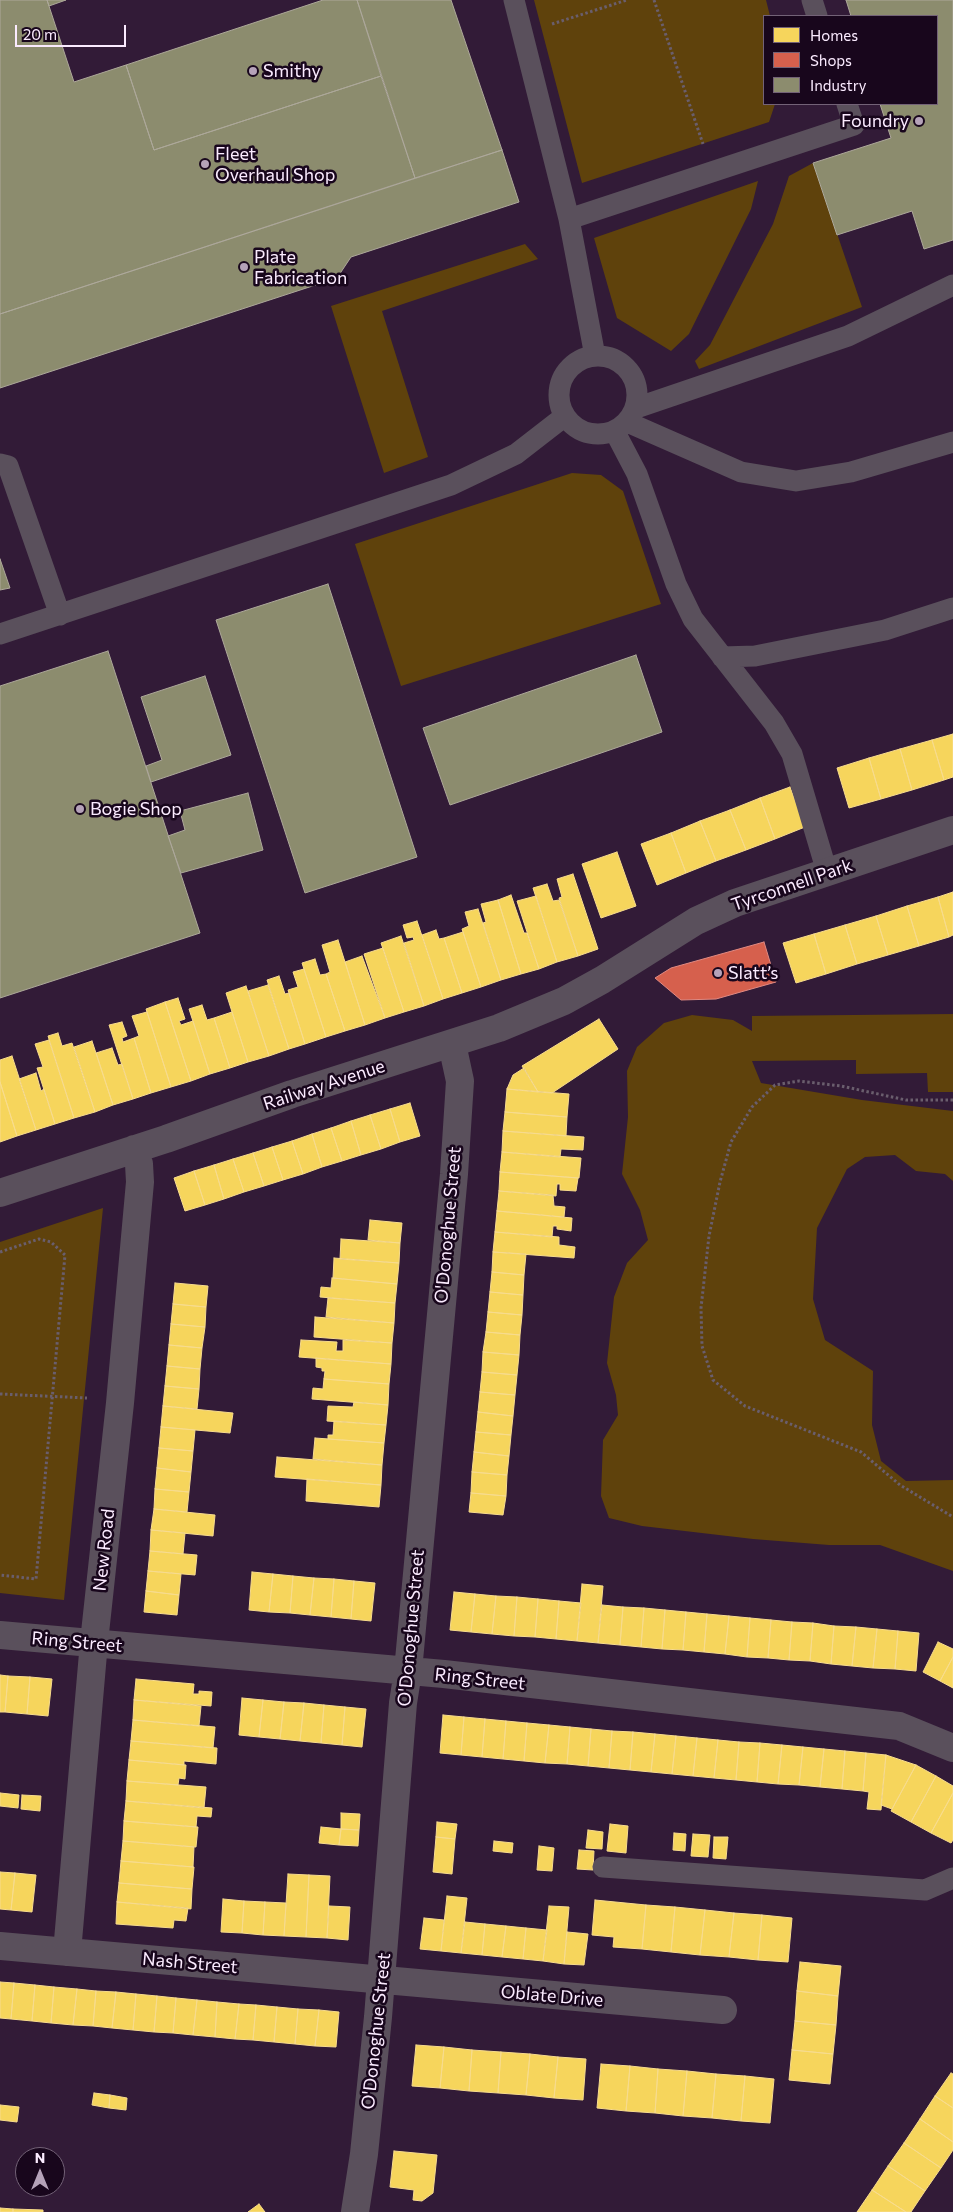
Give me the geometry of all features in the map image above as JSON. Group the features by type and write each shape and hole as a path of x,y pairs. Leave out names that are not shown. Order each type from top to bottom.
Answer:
{"street":[{"name":"Tyrconnell Park","path":"638,956 704,917 735,903 953,830"},
{"name":"Railway Avenue","path":"0,1193 301,1091 499,1028 564,1001 602,980 638,956"},
{"name":"O'Donoghue Street","path":"355,2212 364,2154 403,1703 408,1671 459,1109 460,1081 452,1044"},
{"name":"New Road","path":"67,1952 94,1642 120,1402 140,1182 139,1164 134,1149"},
{"name":"Ring Street","path":"0,1635 408,1671 899,1726 953,1748"},
{"name":"Nash Street","path":"0,1946 380,1980"},
{"name":"Oblate Drive","path":"380,1980 723,2010"}],"lane":[{"path":"514,0 569,219 595,356"},
{"path":"812,0 817,15"},
{"path":"569,219 854,125 846,105"},
{"path":"827,872 792,754 774,723 722,657 689,610 676,584 637,474 626,421 638,395 636,382 630,371 620,362 608,357 595,356 582,359 571,366 563,377 559,390 560,404 565,416 572,425 593,435 626,421 848,336 953,285"},
{"path":"0,634 451,485 516,454 565,416"},
{"path":"626,421 741,472 796,481 851,472 953,442"},
{"path":"0,464 8,466 60,615"},
{"path":"722,657 755,656 885,630 953,608"},
{"path":"603,1867 925,1890 953,1878"}],"path":[{"path":"523,34 627,0"},
{"path":"654,0 713,171"},
{"path":"953,1100 906,1100 841,1086 799,1081 775,1085 752,1107 731,1142 720,1182 709,1236 701,1308 702,1346 713,1380 745,1406 861,1452 900,1484 953,1517"},
{"path":"0,1252 39,1239 52,1242 66,1255 36,1579 0,1575"},
{"path":"0,1394 53,1394 90,1398"}],"shaded area":[{"path":"534,0 766,0 770,15 763,15 763,105 775,105 769,122 582,183"},
{"path":"813,163 862,307 699,369 695,361 710,345 773,224 789,176"},
{"path":"758,181 751,209 689,334 671,351 617,318 594,238"},
{"path":"525,244 538,259 382,311 428,457 384,473 331,306"},
{"path":"572,473 601,475 623,491 661,604 401,686 355,544"},
{"path":"953,1014 953,1092 928,1092 927,1073 856,1074 856,1060 752,1061 761,1083 862,1100 953,1111 953,1181 945,1174 916,1171 895,1155 865,1157 847,1169 817,1228 813,1299 825,1340 873,1371 872,1425 881,1461 906,1481 953,1480 953,1571 880,1545 829,1545 753,1539 642,1526 609,1518 601,1496 603,1440 618,1415 616,1395 607,1363 614,1297 627,1263 648,1240 640,1210 622,1174 628,1117 627,1071 637,1047 664,1023 692,1015 733,1020 752,1031 752,1016"},
{"path":"103,1208 64,1600 0,1593 0,1242"}],"building: Homes":[{"path":"953,734 953,777 944,780 932,740"},
{"path":"932,740 944,780 912,790 900,749"},
{"path":"900,749 912,790 881,799 869,758"},
{"path":"869,758 881,799 849,808 837,768"},
{"path":"790,787 805,827 775,839 760,798"},
{"path":"760,798 775,839 746,850 730,810"},
{"path":"730,810 746,850 716,861 700,821"},
{"path":"700,821 716,861 686,873 671,833"},
{"path":"671,833 686,873 657,885 641,844"},
{"path":"617,852 636,906 601,918 582,864"},
{"path":"573,874 598,949 578,956 559,898 562,897 557,879"},
{"path":"547,884 553,901 559,900 578,956 557,962 533,888"},
{"path":"953,892 953,935 949,937 938,897"},
{"path":"511,895 524,933 527,933 539,969 521,974 498,900"},
{"path":"536,896 557,962 539,969 517,901"},
{"path":"938,897 949,937 919,946 907,906"},
{"path":"498,900 521,974 501,980 483,923 486,922 481,904"},
{"path":"907,906 919,946 888,955 876,916"},
{"path":"478,909 501,980 481,987 462,929 469,926 465,912"},
{"path":"876,916 888,955 857,964 845,925"},
{"path":"417,921 443,999 424,1006 404,943 414,940 413,937 407,938 403,925"},
{"path":"845,925 857,964 826,974 814,934"},
{"path":"436,930 439,939 444,938 462,993 443,999 422,935"},
{"path":"463,932 481,987 462,993 444,938"},
{"path":"814,934 826,974 796,983 783,943"},
{"path":"401,936 424,1006 404,1012 381,943"},
{"path":"338,940 365,1025 345,1031 326,974 330,972 322,945"},
{"path":"383,948 404,1012 385,1018 364,954"},
{"path":"362,956 385,1018 365,1025 345,962"},
{"path":"315,959 320,975 326,974 345,1031 326,1037 302,963"},
{"path":"304,969 326,1037 305,1044 288,990 298,987 293,972"},
{"path":"279,976 285,994 289,993 305,1044 289,1049 267,980"},
{"path":"268,985 289,1049 269,1056 248,991"},
{"path":"246,986 269,1056 248,1062 226,993"},
{"path":"178,998 185,1019 179,1021 181,1025 193,1021 210,1074 191,1081 165,1002"},
{"path":"165,1002 191,1081 171,1087 146,1009"},
{"path":"202,1005 207,1020 214,1018 230,1068 210,1074 189,1009"},
{"path":"147,1012 171,1087 151,1093 134,1038 139,1036 132,1016"},
{"path":"232,1012 248,1062 230,1068 214,1018"},
{"path":"599,1019 618,1049 552,1093 538,1092 522,1066"},
{"path":"122,1022 127,1036 122,1038 123,1042 134,1038 151,1093 133,1099 109,1025"},
{"path":"58,1033 62,1046 72,1043 95,1112 74,1118 48,1036"},
{"path":"49,1040 74,1118 55,1124 37,1068 43,1067 35,1044"},
{"path":"92,1041 113,1105 95,1112 74,1047"},
{"path":"112,1048 118,1065 122,1064 133,1099 113,1105 96,1053"},
{"path":"12,1056 36,1130 17,1136 0,1082 0,1060"},
{"path":"524,1068 538,1092 507,1089 513,1075"},
{"path":"36,1073 41,1091 44,1089 55,1124 36,1130 19,1079"},
{"path":"0,1082 17,1136 0,1142"},
{"path":"507,1089 569,1094 567,1117 505,1112"},
{"path":"410,1103 420,1136 400,1142 390,1109"},
{"path":"390,1109 400,1142 381,1149 370,1115"},
{"path":"505,1112 567,1117 566,1136 503,1131"},
{"path":"370,1115 381,1149 361,1155 351,1121"},
{"path":"351,1121 361,1155 342,1161 331,1128"},
{"path":"331,1128 342,1161 322,1167 312,1134"},
{"path":"503,1131 584,1137 583,1150 561,1149 560,1157 502,1152"},
{"path":"312,1134 322,1167 303,1174 292,1141"},
{"path":"292,1141 303,1174 283,1180 272,1147"},
{"path":"272,1147 283,1180 264,1186 253,1153"},
{"path":"502,1152 581,1158 579,1178 500,1172"},
{"path":"253,1153 264,1186 244,1192 233,1159"},
{"path":"233,1159 244,1192 224,1199 214,1165"},
{"path":"214,1165 224,1199 205,1205 194,1171"},
{"path":"194,1171 205,1205 185,1211 174,1178"},
{"path":"500,1172 578,1178 576,1191 560,1190 560,1184 557,1184 556,1196 499,1191"},
{"path":"499,1191 553,1195 554,1206 565,1207 564,1217 497,1211"},
{"path":"497,1211 572,1218 571,1231 557,1229 557,1226 553,1226 552,1237 495,1232"},
{"path":"370,1220 402,1223 400,1243 368,1240"},
{"path":"495,1232 559,1237 559,1245 575,1247 574,1258 493,1252"},
{"path":"341,1239 400,1243 399,1263 340,1259"},
{"path":"493,1252 526,1254 524,1275 492,1272"},
{"path":"334,1258 399,1263 397,1284 333,1278"},
{"path":"492,1272 524,1275 523,1295 490,1292"},
{"path":"332,1278 397,1284 395,1303 320,1297 321,1287 331,1288"},
{"path":"175,1283 208,1286 206,1307 173,1304"},
{"path":"490,1292 523,1295 522,1315 488,1312"},
{"path":"328,1298 395,1303 394,1323 326,1317"},
{"path":"173,1304 206,1307 205,1327 171,1324"},
{"path":"488,1312 522,1315 520,1335 486,1332"},
{"path":"315,1317 394,1323 392,1343 314,1337"},
{"path":"171,1324 205,1327 202,1348 169,1345"},
{"path":"486,1332 520,1335 519,1355 483,1352"},
{"path":"301,1340 337,1342 336,1351 343,1351 343,1340 392,1343 391,1364 299,1357"},
{"path":"169,1345 202,1348 200,1369 167,1366"},
{"path":"483,1352 519,1355 517,1375 482,1372"},
{"path":"316,1358 391,1364 389,1384 324,1379 325,1371 322,1371 322,1368 316,1367"},
{"path":"167,1366 200,1369 199,1389 165,1386"},
{"path":"482,1372 517,1375 515,1395 480,1392"},
{"path":"324,1379 389,1384 388,1405 312,1399 313,1388 323,1389"},
{"path":"165,1386 199,1389 197,1409 163,1406"},
{"path":"480,1392 515,1395 513,1416 478,1412"},
{"path":"354,1402 388,1405 386,1425 327,1421 328,1406 353,1407"},
{"path":"163,1406 233,1413 230,1433 161,1427"},
{"path":"478,1412 513,1416 511,1435 476,1432"},
{"path":"334,1421 386,1425 384,1443 328,1439 328,1435 333,1435"},
{"path":"161,1427 195,1430 193,1451 159,1448"},
{"path":"476,1432 511,1435 509,1456 474,1452"},
{"path":"315,1438 384,1443 382,1465 313,1459"},
{"path":"159,1448 193,1451 191,1472 157,1468"},
{"path":"474,1452 509,1456 507,1475 472,1472"},
{"path":"277,1457 382,1465 381,1485 275,1477"},
{"path":"157,1468 191,1472 189,1492 155,1489"},
{"path":"472,1472 507,1475 506,1496 471,1493"},
{"path":"307,1479 381,1485 379,1507 306,1501"},
{"path":"155,1489 189,1492 187,1512 154,1509"},
{"path":"471,1493 506,1496 503,1515 469,1512"},
{"path":"154,1509 215,1515 213,1536 151,1530"},
{"path":"151,1530 185,1533 183,1554 150,1551"},
{"path":"150,1551 197,1555 195,1575 148,1571"},
{"path":"148,1571 181,1574 179,1595 146,1591"},
{"path":"252,1572 273,1574 269,1612 249,1610"},
{"path":"273,1574 293,1576 290,1613 269,1612"},
{"path":"293,1576 314,1578 310,1615 290,1613"},
{"path":"314,1578 334,1579 331,1617 310,1615"},
{"path":"334,1579 354,1581 351,1619 331,1617"},
{"path":"354,1581 375,1583 371,1621 351,1619"},
{"path":"582,1584 603,1586 598,1643 577,1641"},
{"path":"146,1591 179,1595 177,1615 144,1612"},
{"path":"454,1592 475,1594 471,1632 450,1630"},
{"path":"475,1594 496,1596 492,1634 471,1632"},
{"path":"496,1596 517,1597 514,1636 492,1634"},
{"path":"517,1597 538,1599 535,1637 514,1636"},
{"path":"538,1599 559,1601 556,1639 535,1637"},
{"path":"559,1601 581,1603 577,1641 556,1639"},
{"path":"602,1605 623,1607 620,1645 598,1643"},
{"path":"623,1607 644,1608 641,1647 620,1645"},
{"path":"644,1608 665,1610 662,1649 641,1647"},
{"path":"665,1610 686,1612 683,1650 662,1649"},
{"path":"686,1612 707,1614 704,1652 683,1650"},
{"path":"707,1614 729,1616 725,1654 704,1652"},
{"path":"729,1616 750,1618 747,1657 725,1654"},
{"path":"750,1618 771,1620 768,1658 747,1657"},
{"path":"771,1620 792,1622 789,1660 768,1658"},
{"path":"792,1622 813,1623 810,1661 789,1660"},
{"path":"813,1623 834,1626 831,1664 810,1661"},
{"path":"834,1626 856,1627 852,1666 831,1664"},
{"path":"856,1627 877,1629 873,1668 852,1666"},
{"path":"877,1629 898,1631 895,1669 873,1668"},
{"path":"898,1631 919,1633 916,1671 895,1669"},
{"path":"938,1642 953,1649 953,1657 940,1681 923,1672"},
{"path":"953,1657 953,1688 940,1681"},
{"path":"0,1675 8,1676 5,1712 0,1712"},
{"path":"8,1676 30,1677 27,1714 5,1712"},
{"path":"30,1677 52,1679 48,1716 27,1714"},
{"path":"136,1679 194,1684 193,1694 199,1694 199,1691 212,1692 211,1706 134,1700"},
{"path":"242,1698 263,1700 259,1737 239,1735"},
{"path":"134,1700 201,1706 199,1726 133,1720"},
{"path":"263,1700 284,1702 280,1739 259,1737"},
{"path":"284,1702 304,1703 300,1741 280,1739"},
{"path":"304,1703 324,1705 321,1743 300,1741"},
{"path":"324,1705 345,1707 342,1745 321,1743"},
{"path":"345,1707 366,1709 362,1747 342,1745"},
{"path":"443,1715 464,1717 461,1755 440,1753"},
{"path":"464,1717 485,1719 482,1757 461,1755"},
{"path":"485,1719 506,1721 503,1759 482,1757"},
{"path":"133,1720 215,1727 213,1748 131,1741"},
{"path":"506,1721 527,1723 524,1761 503,1759"},
{"path":"527,1723 549,1725 545,1763 524,1761"},
{"path":"549,1725 570,1727 567,1764 545,1763"},
{"path":"570,1727 591,1729 588,1766 567,1764"},
{"path":"591,1729 612,1731 609,1768 588,1766"},
{"path":"612,1731 633,1732 630,1770 609,1768"},
{"path":"633,1732 655,1734 651,1772 630,1770"},
{"path":"655,1734 676,1736 672,1774 651,1772"},
{"path":"676,1736 697,1738 693,1776 672,1774"},
{"path":"697,1738 718,1740 714,1778 693,1776"},
{"path":"718,1740 739,1742 736,1780 714,1778"},
{"path":"131,1741 217,1748 216,1764 184,1761 184,1765 129,1760"},
{"path":"739,1742 760,1743 757,1782 736,1780"},
{"path":"760,1743 782,1745 778,1784 757,1782"},
{"path":"782,1745 803,1747 799,1785 778,1784"},
{"path":"803,1747 824,1749 820,1787 799,1785"},
{"path":"824,1749 845,1751 842,1789 820,1787"},
{"path":"845,1751 866,1753 863,1791 842,1789"},
{"path":"866,1753 886,1755 881,1810 867,1809 869,1792 863,1791"},
{"path":"886,1755 916,1765 892,1809 881,1805"},
{"path":"129,1760 186,1765 185,1779 179,1778 178,1785 127,1781"},
{"path":"916,1765 936,1776 911,1822 891,1811"},
{"path":"936,1776 953,1786 953,1793 931,1833 911,1822"},
{"path":"127,1781 206,1787 204,1808 126,1801"},
{"path":"0,1793 19,1795 18,1808 0,1806"},
{"path":"953,1793 953,1840 951,1843 931,1833"},
{"path":"22,1795 41,1796 40,1811 21,1809"},
{"path":"126,1801 212,1808 211,1817 197,1816 196,1827 124,1821"},
{"path":"341,1813 360,1814 359,1830 341,1829"},
{"path":"124,1821 198,1827 196,1847 123,1841"},
{"path":"437,1822 457,1824 455,1839 436,1837"},
{"path":"610,1824 628,1826 626,1853 607,1851"},
{"path":"321,1827 341,1829 339,1845 319,1843"},
{"path":"341,1829 359,1830 358,1846 339,1845"},
{"path":"588,1830 603,1832 602,1849 586,1848"},
{"path":"674,1833 686,1834 685,1851 673,1850"},
{"path":"693,1834 710,1835 708,1857 691,1856"},
{"path":"436,1837 455,1839 452,1874 433,1872"},
{"path":"714,1837 728,1837 726,1859 713,1858"},
{"path":"123,1841 194,1847 193,1867 121,1861"},
{"path":"494,1841 513,1843 512,1853 493,1851"},
{"path":"539,1846 554,1848 552,1871 537,1870"},
{"path":"579,1850 594,1851 593,1870 577,1869"},
{"path":"121,1861 194,1867 192,1889 119,1883"},
{"path":"0,1872 15,1873 11,1910 0,1909"},
{"path":"15,1873 36,1875 32,1912 11,1910"},
{"path":"288,1874 309,1875 306,1937 284,1936"},
{"path":"309,1875 330,1876 327,1938 306,1937"},
{"path":"119,1883 192,1889 191,1909 117,1902"},
{"path":"447,1896 467,1898 461,1953 441,1951"},
{"path":"223,1899 244,1901 242,1933 221,1932"},
{"path":"595,1900 646,1905 642,1949 613,1947 614,1937 592,1935"},
{"path":"244,1901 265,1902 263,1935 242,1933"},
{"path":"117,1902 188,1908 186,1921 174,1920 173,1928 116,1924"},
{"path":"265,1902 286,1903 284,1936 263,1935"},
{"path":"646,1905 675,1907 671,1952 642,1949"},
{"path":"329,1906 350,1907 348,1940 327,1938"},
{"path":"549,1906 569,1907 564,1964 543,1961"},
{"path":"675,1907 705,1910 700,1955 671,1952"},
{"path":"705,1910 734,1913 729,1957 700,1955"},
{"path":"734,1913 762,1915 758,1960 729,1957"},
{"path":"762,1915 792,1918 788,1962 758,1960"},
{"path":"424,1918 444,1920 441,1951 420,1949"},
{"path":"465,1922 485,1924 482,1955 461,1953"},
{"path":"485,1924 506,1926 502,1957 482,1955"},
{"path":"506,1926 526,1928 523,1959 502,1957"},
{"path":"526,1928 547,1930 543,1961 523,1959"},
{"path":"567,1932 588,1934 584,1965 564,1964"},
{"path":"800,1962 841,1966 838,1996 797,1991"},
{"path":"0,1982 14,1983 11,2019 0,2018"},
{"path":"14,1983 35,1985 32,2021 11,2019"},
{"path":"35,1985 54,1987 51,2023 32,2021"},
{"path":"54,1987 77,1989 73,2025 51,2023"},
{"path":"77,1989 96,1991 93,2026 73,2025"},
{"path":"96,1991 116,1992 112,2028 93,2026"},
{"path":"797,1991 838,1996 836,2025 795,2021"},
{"path":"116,1992 136,1994 133,2030 112,2028"},
{"path":"136,1994 157,1996 154,2032 133,2030"},
{"path":"157,1996 176,1998 173,2033 154,2032"},
{"path":"176,1998 197,2000 193,2035 173,2033"},
{"path":"197,2000 217,2002 215,2037 193,2035"},
{"path":"217,2002 239,2004 235,2039 215,2037"},
{"path":"239,2004 256,2005 253,2040 235,2039"},
{"path":"256,2005 277,2007 274,2042 253,2040"},
{"path":"277,2007 298,2009 295,2044 274,2042"},
{"path":"298,2009 319,2010 315,2046 295,2044"},
{"path":"319,2010 339,2012 336,2047 315,2046"},
{"path":"795,2021 836,2025 833,2054 792,2050"},
{"path":"416,2045 444,2047 440,2088 412,2086"},
{"path":"444,2047 472,2050 469,2091 440,2088"},
{"path":"472,2050 501,2052 498,2093 469,2091"},
{"path":"792,2050 833,2054 830,2084 789,2080"},
{"path":"501,2052 530,2054 526,2095 498,2093"},
{"path":"530,2054 558,2057 554,2098 526,2095"},
{"path":"558,2057 586,2059 583,2100 554,2098"},
{"path":"601,2064 630,2066 626,2111 597,2108"},
{"path":"630,2066 658,2069 655,2113 626,2111"},
{"path":"658,2069 687,2071 683,2116 655,2113"},
{"path":"687,2071 716,2074 712,2118 683,2116"},
{"path":"951,2073 953,2074 953,2108 935,2096"},
{"path":"716,2074 745,2076 741,2121 712,2118"},
{"path":"745,2076 774,2079 770,2123 741,2121"},
{"path":"94,2093 110,2095 109,2108 92,2105"},
{"path":"110,2095 127,2098 126,2110 109,2108"},
{"path":"935,2096 953,2108 953,2142 920,2119"},
{"path":"0,2105 19,2107 17,2122 0,2120"},
{"path":"920,2119 953,2142 953,2150 941,2168 904,2143"},
{"path":"904,2143 941,2168 925,2191 888,2166"},
{"path":"394,2151 437,2155 433,2193 422,2201 413,2200 414,2190 390,2187"},
{"path":"888,2166 925,2191 911,2212 906,2212 872,2190"},
{"path":"872,2190 906,2212 857,2212"},
{"path":"259,2204 265,2212 248,2212"},
{"path":"0,2208 13,2209 13,2212 0,2212"},
{"path":"13,2209 43,2210 43,2212 13,2212"}],"building: Shops":[{"name":"Slatt’s","path":"764,942 776,982 716,999 681,1000 655,978 671,968"}],"building: Industry":[{"name":"Fleet Overhaul Shop","path":"0,0 47,0 74,82 126,65 154,150 381,76 415,178 0,314"},
{"path":"47,0 66,0 49,6"},
{"name":"Smithy","path":"323,0 357,0 381,76 154,150 126,65"},
{"path":"357,0 451,0 502,150 415,178"},
{"name":"Foundry","path":"846,0 953,0 953,240 924,249 912,211 837,235 813,163 891,138 880,105 938,105 938,15 851,15"},
{"name":"Plate Fabrication","path":"502,150 519,202 351,257 337,278 0,388 0,314"},
{"path":"0,559 10,588 0,590"},
{"path":"328,584 417,857 305,893 216,620"},
{"name":"Bogie Shop","path":"108,651 200,933 0,998 0,686"},
{"path":"636,655 662,732 450,805 423,728"},
{"path":"205,676 231,755 151,782 146,766 162,760 141,697"},
{"path":"248,793 263,850 181,873 168,836 185,830 180,811"}],"place":[{"name":"Smithy","path":"253,71"},
{"name":"Foundry","path":"919,121"},
{"name":"Fleet Overhaul Shop","path":"205,164"},
{"name":"Plate Fabrication","path":"244,267"},
{"name":"Bogie Shop","path":"80,809"},
{"name":"Slatt’s","path":"718,973"}]}
